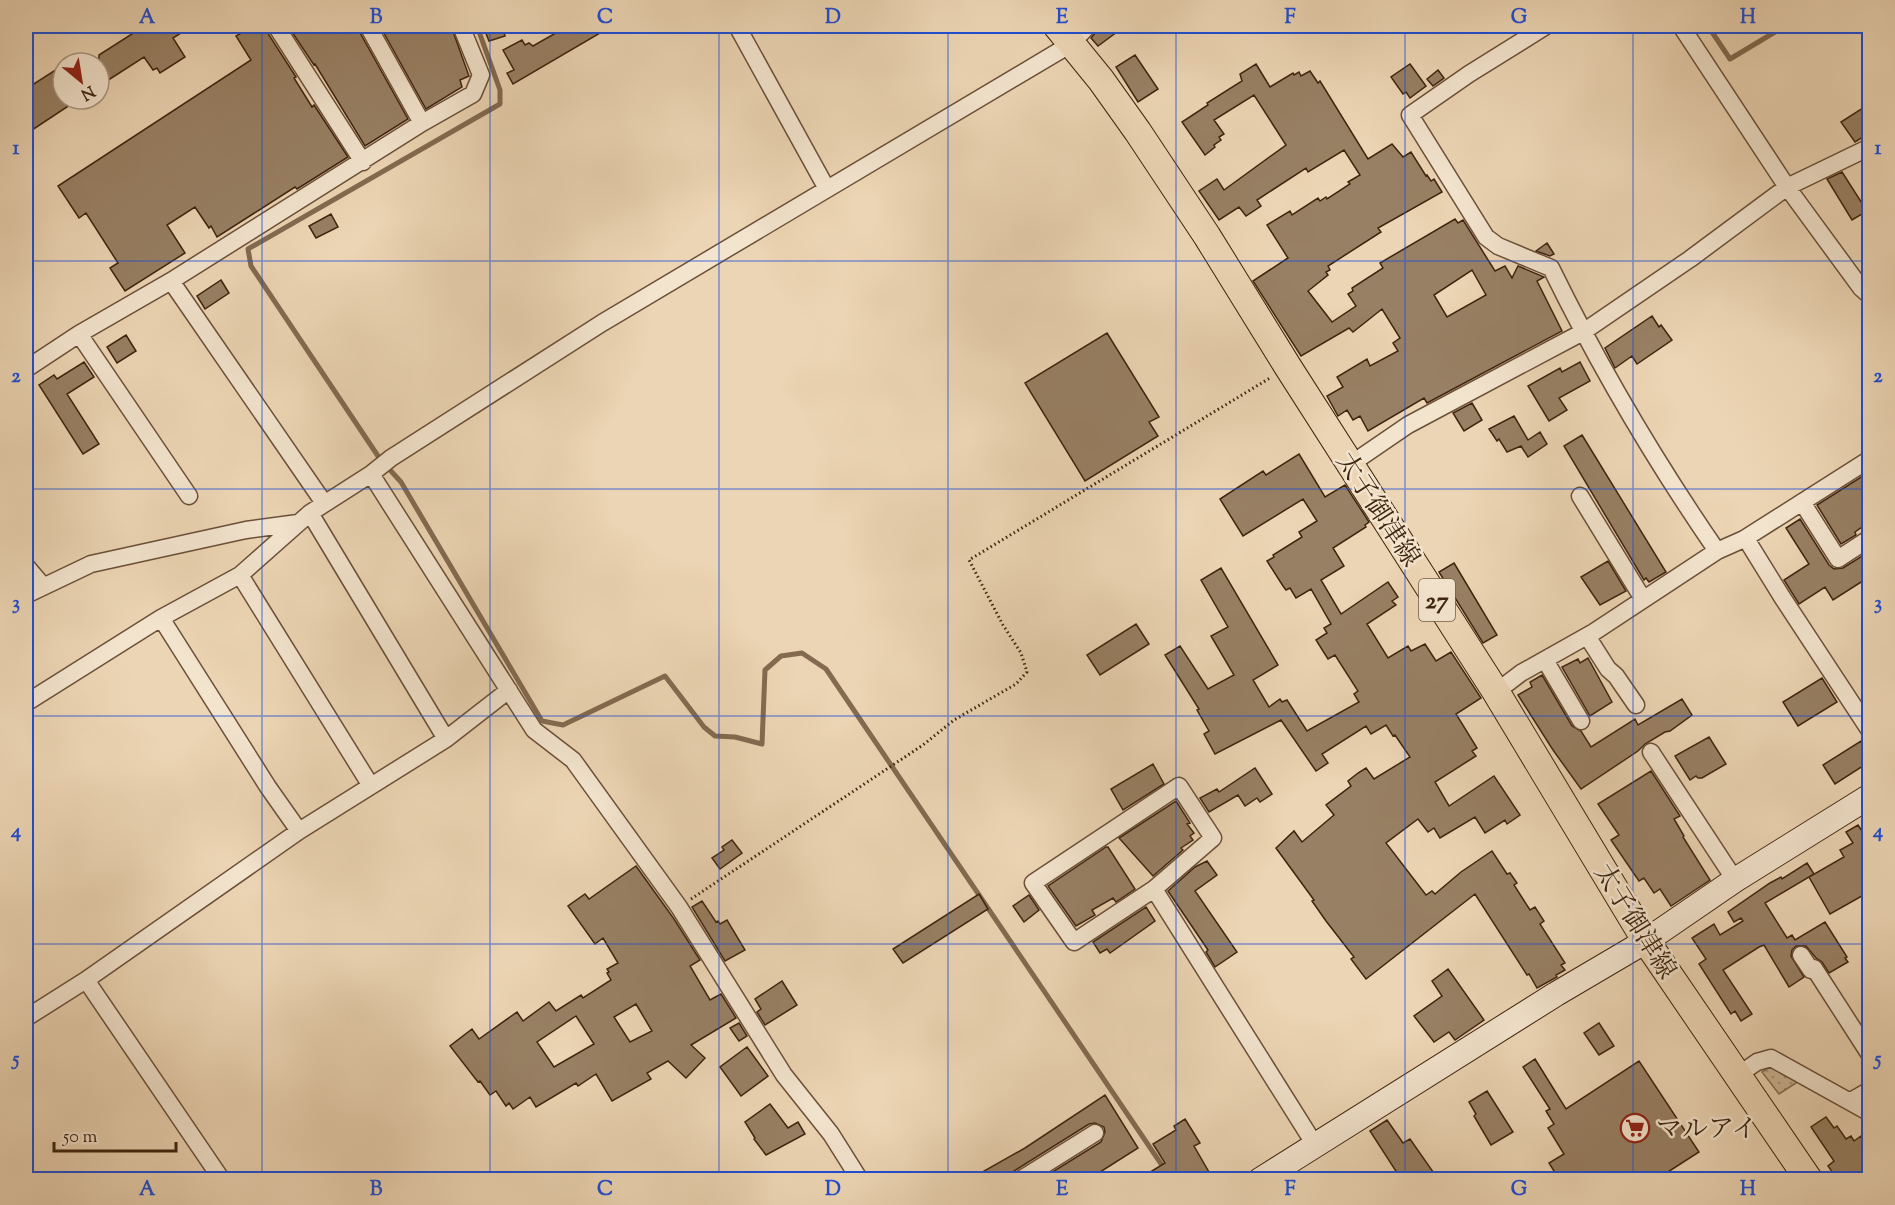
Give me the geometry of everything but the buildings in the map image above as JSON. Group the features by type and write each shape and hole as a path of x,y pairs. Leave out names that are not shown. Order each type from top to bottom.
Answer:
{"main road":[{"name":"太子御津線","path":"1072,32 1207,236 1496,692 1646,941 1809,1179"}],"street":[{"path":"276,26 363,162"},
{"path":"368,26 423,123"},
{"path":"26,369 79,334 171,281 473,94 481,75 461,26"},
{"path":"737,26 827,189"},
{"path":"1546,26 1469,74 1410,115 1486,237 1498,246 1551,268 1583,332 1674,488 1717,551"},
{"path":"1681,26 1787,187 1869,296"},
{"path":"26,703 161,618 240,575 311,513 371,474 391,458 602,323 827,189 1072,32"},
{"path":"1351,464 1408,425 1583,332 1690,259 1787,187 1869,147"},
{"path":"171,281 446,739"},
{"path":"79,334 189,496"},
{"path":"1496,692 1717,551 1744,539 1869,459"},
{"path":"371,474 534,730 573,760 679,907 784,1075 831,1134 860,1179"},
{"path":"1580,496 1643,599"},
{"path":"1802,502 1838,559 1869,538"},
{"path":"26,595 91,564 246,530 311,513"},
{"path":"1744,539 1869,731"},
{"path":"26,566 43,586"},
{"path":"240,575 371,786"},
{"path":"161,618 268,787 299,831"},
{"path":"1587,636 1608,669 1616,676 1636,705"},
{"path":"1545,660 1581,721"},
{"path":"26,1017 86,980 299,831 446,739 509,690"},
{"path":"1651,752 1735,880"},
{"path":"1179,786 1213,838 1154,889 1074,942 1033,883 1179,786"},
{"path":"1260,1179 1556,994 1646,941 1735,880 1869,795"},
{"path":"1154,889 1315,1145"},
{"path":"1801,955 1811,970 1814,968 1844,1002 1869,1055"},
{"path":"86,980 222,1179"},
{"path":"1738,1075 1757,1062 1771,1058 1869,1113"},
{"path":"1851,1101 1869,1090"},
{"path":"1020,1179 1095,1133"}],"path":[{"path":"679,907 923,746 954,720 1016,684 1027,672 1020,652 969,560 1288,367"}],"shaded area":[{"path":"1770,1067 1799,1081 1779,1094 1762,1072"}],"waterway":[{"path":"477,26 500,90 500,104 248,249 251,266 380,459 401,482 542,721 563,725 665,676 704,727 715,736 735,737 762,744 765,670 781,656 802,653 826,669 1172,1180"},
{"path":"1708,26 1730,59 1785,26"}],"place":[{"name":"マルアイ","path":"1635,1128"}]}
